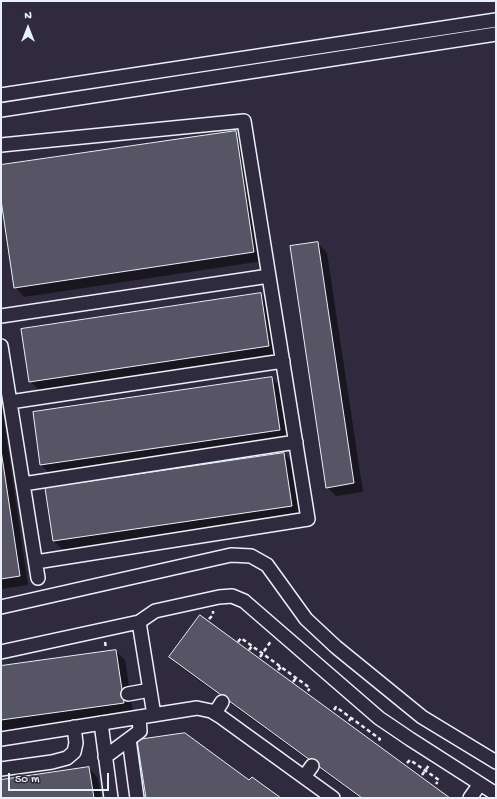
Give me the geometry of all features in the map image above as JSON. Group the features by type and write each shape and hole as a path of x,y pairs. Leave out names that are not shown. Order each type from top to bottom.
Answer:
{"street":[{"path":"1,95 496,20"},
{"path":"1,110 496,34"},
{"path":"1,145 244,121 308,519 36,562"},
{"path":"1,316 269,276"},
{"path":"1,346 38,578"},
{"path":"10,402 283,361"},
{"path":"23,484 296,442"},
{"path":"1,607 230,555 251,556 267,565 306,619 336,647 422,717 496,762"},
{"path":"1,652 139,622 155,611 219,597 232,596 244,600 379,718 496,794"},
{"path":"139,622 154,715"},
{"path":"128,694 150,690"},
{"path":"215,713 222,702"},
{"path":"1,738 197,708 211,711 222,717 333,798"},
{"path":"106,757 140,730 138,717"},
{"path":"101,723 112,798"},
{"path":"1,769 52,762 67,758 74,752 76,743 74,727"},
{"path":"128,740 137,798"},
{"path":"304,778 312,766"},
{"path":"470,798 480,784"}],"path":[{"path":"260,657 279,631"},
{"path":"238,642 240,638 252,646 310,688 308,691"},
{"path":"249,650 252,646"},
{"path":"278,670 281,667"},
{"path":"293,682 296,678"},
{"path":"334,710 336,707 380,739 378,742"},
{"path":"407,763 410,760 439,780 436,784"}],"building":[{"path":"236,131 254,252 14,288 1,200 1,165"},
{"path":"318,242 354,483 326,488 290,246"},
{"path":"261,293 269,346 29,382 21,329"},
{"path":"272,377 280,430 40,465 33,412"},
{"path":"1,450 20,576 1,579"},
{"path":"284,453 292,506 53,541 45,488"},
{"path":"200,615 450,798 362,798 169,657"},
{"path":"116,650 124,703 1,720 1,666"},
{"path":"185,733 249,780 252,777 281,798 146,798 137,740"},
{"path":"89,767 94,798 1,798 1,780"}]}
